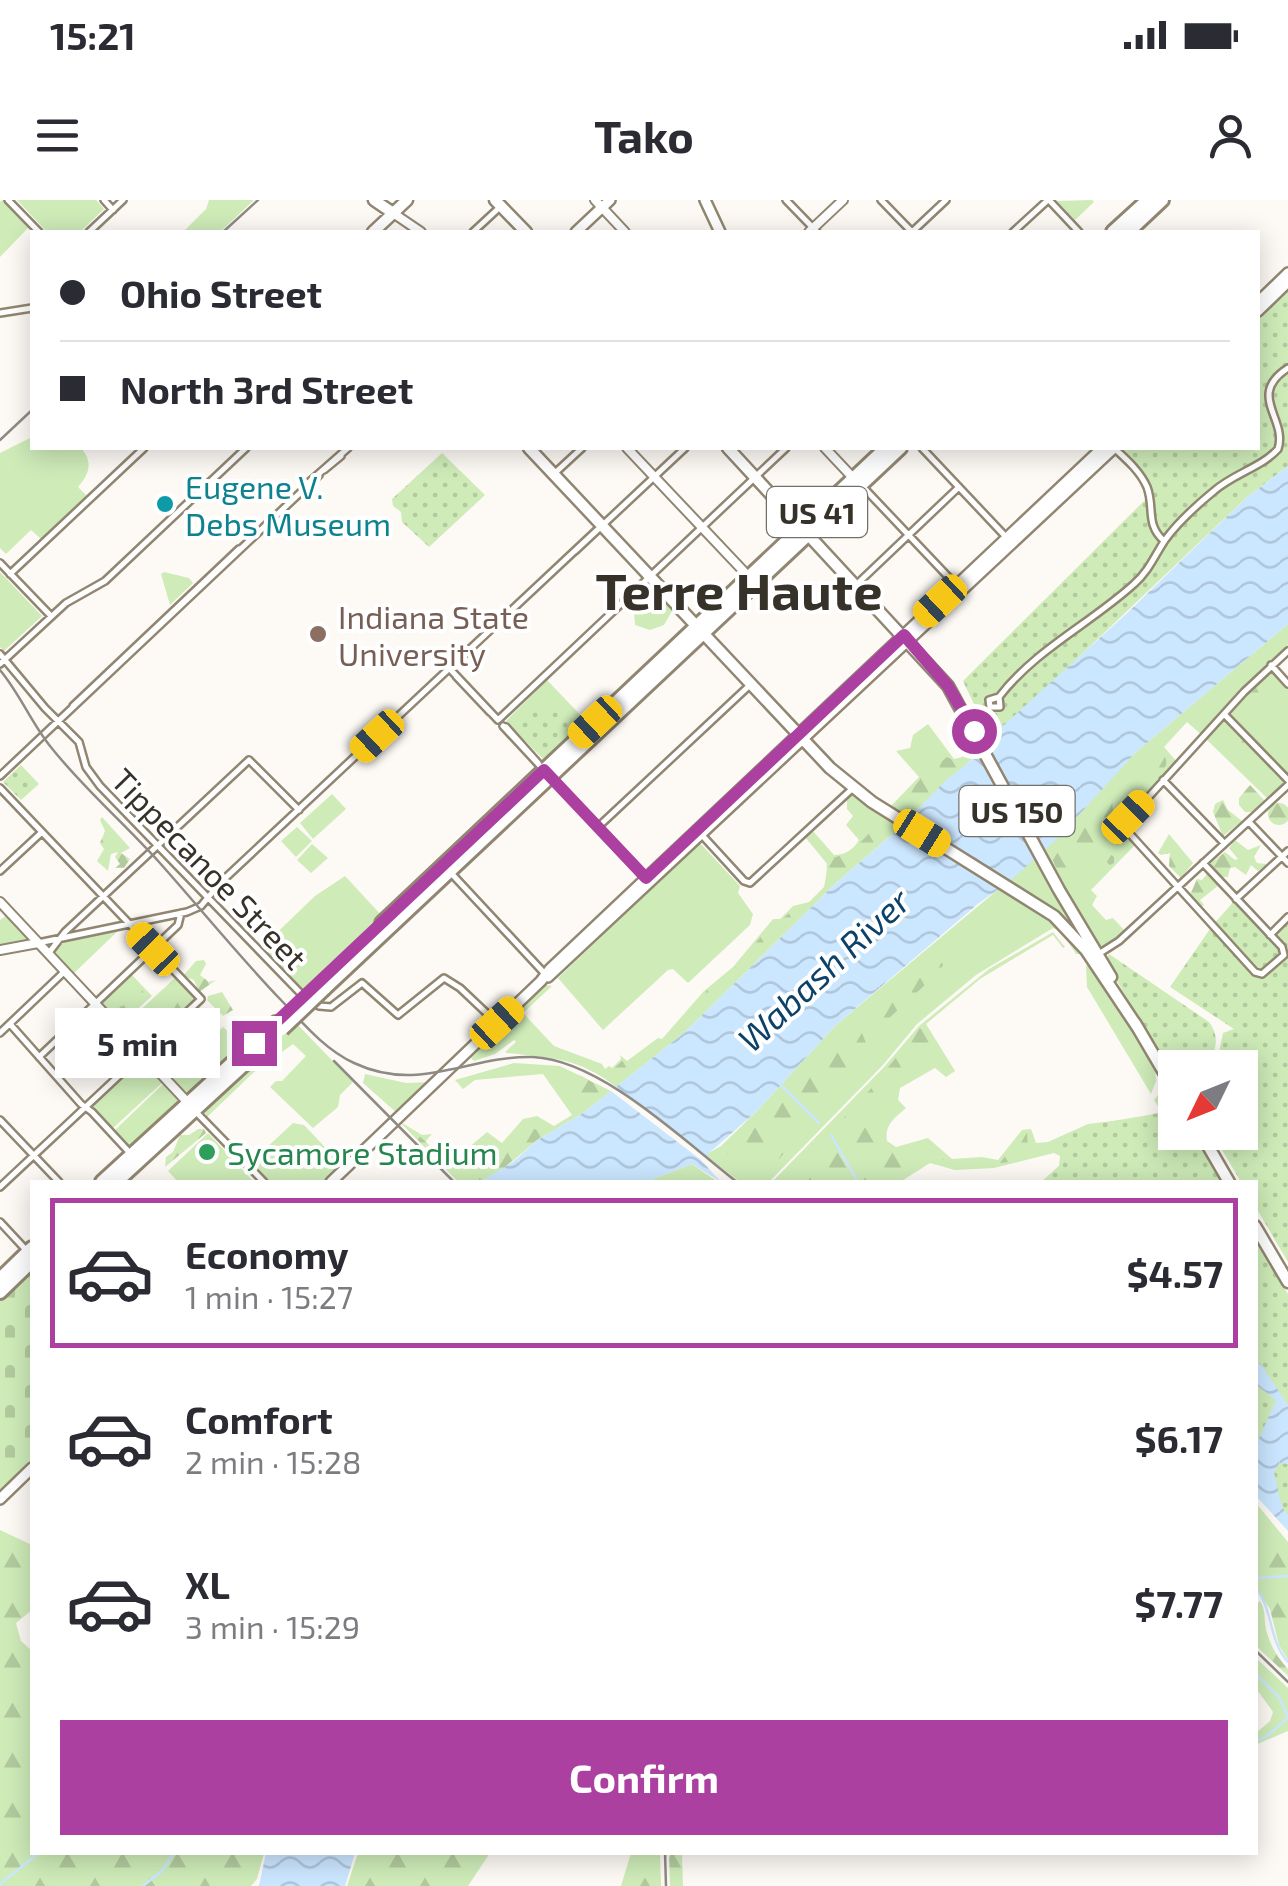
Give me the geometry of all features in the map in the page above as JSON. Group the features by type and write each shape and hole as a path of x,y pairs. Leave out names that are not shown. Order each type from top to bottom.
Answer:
{"highway":[{"path":"1116,230 1146,204 1162,200"},
{"path":"1129,230 1146,204"},
{"name":"US 41","path":"857,482 884,450"},
{"name":"US 41","path":"105,1180 135,1158 279,1026 447,868 544,770 857,482 897,450"},
{"name":"US 41","path":"118,1180 135,1158"},
{"path":"0,1279 30,1256"},
{"path":"0,1292 30,1256"}],"main road":[{"path":"374,200 393,213"},
{"path":"375,230 407,200"},
{"path":"705,200 719,230"},
{"path":"501,202 524,230"},
{"path":"578,230 602,203"},
{"path":"1260,300 1288,273"},
{"path":"1260,309 1288,282"},
{"path":"532,450 600,527 700,629"},
{"path":"730,450 805,530"},
{"path":"332,1180 1100,450"},
{"path":"1009,540 1112,450"},
{"name":"US 150","path":"805,530 948,686 1095,956 1158,1062"},
{"name":"US 150","path":"700,629 853,788 1040,906 1095,956"},
{"path":"1210,1150 1228,1180"},
{"path":"1258,1231 1288,1282"},
{"path":"0,1499 30,1470"}],"street":[{"path":"8,200 37,230"},
{"path":"104,200 114,210"},
{"path":"91,230 124,200"},
{"path":"786,200 812,230"},
{"path":"814,230 843,200"},
{"path":"881,200 910,230"},
{"path":"914,230 946,200"},
{"path":"1015,230 1048,200 1077,230"},
{"path":"475,230 501,202"},
{"path":"602,203 623,230"},
{"path":"393,213 418,230"},
{"path":"0,313 30,308"},
{"path":"999,698 1032,660 1142,577 1164,541 1212,492 1271,456 1282,444 1286,427 1273,402 1272,389 1277,377 1288,368"},
{"path":"10,574 142,450"},
{"path":"2,659 69,600 99,586 242,450"},
{"path":"0,776 322,473 340,450"},
{"path":"554,474 580,450"},
{"path":"629,450 752,580"},
{"path":"0,950 197,908 683,450"},
{"path":"501,723 784,450"},
{"path":"827,450 959,588"},
{"path":"924,450 1009,540"},
{"path":"1116,450 1142,478 1150,496 1150,521 1164,541"},
{"path":"856,585 959,487"},
{"path":"0,564 50,616"},
{"path":"1203,863 1282,947 1284,955 1270,970 1255,972 1130,834 1126,823 1224,714 1288,651"},
{"name":"Tippecanoe Street","path":"2,659 81,745 92,776 300,994 319,1006 331,1008 362,983 398,1015 438,980 446,978 497,1023"},
{"path":"1271,665 1288,684"},
{"path":"449,668 648,880"},
{"path":"598,827 751,684"},
{"path":"1095,956 1113,946 1288,782 1224,714"},
{"path":"48,954 247,762 253,761 299,810"},
{"path":"1164,780 1224,843"},
{"path":"0,788 200,999 0,1187"},
{"path":"699,832 748,883 853,788"},
{"path":"1248,822 1285,854 1288,863"},
{"path":"0,871 42,832"},
{"path":"1236,898 1285,854"},
{"path":"447,868 545,978"},
{"path":"0,902 262,1180"},
{"path":"39,1057 180,922 181,913"},
{"path":"80,934 79,925 87,914"},
{"path":"1270,935 1288,918"},
{"path":"0,1033 65,971"},
{"path":"10,1024 135,1158"},
{"path":"0,1120 57,1180"},
{"path":"0,1222 30,1254"}],"green space":[{"path":"17,200 96,200 104,209 82,230 45,230"},
{"path":"209,200 254,200 222,230 185,230 206,209"},
{"path":"1092,200 1075,220 1057,201"},
{"path":"0,202 29,227 0,257"},
{"path":"1288,281 1288,466 1246,498 1003,729 988,734 963,681 1149,496 1132,462 1121,450 1260,450 1260,309"},
{"path":"30,438 30,450 82,450 88,468 78,487 87,496 41,539 31,530 6,554 0,548 0,453"},
{"path":"442,453 485,495 429,547 402,522 401,512 393,506 392,499"},
{"path":"0,572 42,616 4,651 0,647"},
{"path":"161,574 189,578 193,583 170,605"},
{"path":"648,586 672,611 664,625 650,630 635,625 633,600"},
{"path":"1288,624 1288,649 1265,668 1203,736 1187,722 1164,747 1178,763 1126,818 1125,830 1137,843 1091,890 1097,896 1092,905 1106,920 1113,918 1126,932 1099,948 1043,851 1136,752"},
{"path":"1288,627 1288,633 1231,685 1191,719 1185,719 1185,713"},
{"path":"1269,669 1288,686 1288,778 1229,713"},
{"path":"1270,677 1288,690 1288,697 1268,703 1250,694"},
{"path":"547,680 587,722 545,761 506,721"},
{"path":"536,702 549,715 561,705 576,721 545,750 536,752 511,725"},
{"path":"1178,720 1182,722 1160,745 1166,761 1162,771 1151,763 1145,765 1112,798 1114,826 1099,841 1114,857 1114,863 1110,865 1096,853 1103,864 1098,871 1090,871 1079,848 1074,846 1078,858 1072,871 1063,876 1049,850 1147,745"},
{"path":"1229,721 1284,778 1284,786 1270,801 1205,738 1219,722"},
{"path":"928,724 954,759 962,757 975,740 981,751 907,819 889,808 919,777 896,751 910,748 913,735"},
{"path":"1235,730 1262,759 1259,767 1246,766 1247,776 1227,757 1237,750 1232,741"},
{"path":"947,757 959,763 966,761 909,816 893,809 920,780 919,769 924,766 938,772"},
{"path":"21,765 39,784 21,800 3,782"},
{"path":"1250,785 1265,801 1245,812 1239,798"},
{"path":"332,794 346,809 313,839 300,823"},
{"path":"852,795 902,826 837,882 684,1033 616,1087 577,1065 505,1052 514,1040 495,1054 474,1061 468,1055 544,985 552,986 523,1013 554,1046 602,1064 605,1069 612,1068 620,1055 627,1061 662,1039 704,991 733,967 773,919 780,919 793,906 809,902 824,887 828,865 805,837 813,831 834,855 852,849 859,840 846,825 853,816 847,809 847,799"},
{"path":"1223,800 1228,810 1242,821 1223,836 1213,812 1215,804"},
{"path":"1271,806 1287,806 1287,822 1271,822"},
{"path":"102,817 130,848 121,853 130,859 124,868 115,868 120,864 115,857 118,852 111,854 108,871 97,861 104,849 100,843 105,831"},
{"path":"884,819 899,826 826,889 827,859 852,849"},
{"path":"297,827 312,841 296,857 281,841"},
{"path":"1169,834 1193,863 1181,878 1169,866 1170,853 1158,853"},
{"path":"1235,840 1248,850 1261,845 1254,857 1265,866 1258,871 1251,865 1246,875 1230,868 1228,877 1221,877 1210,864 1225,852 1238,859 1229,848"},
{"path":"700,843 740,886 738,893 753,914 750,925 688,983 673,969 668,970 603,1030 558,978"},
{"path":"312,844 328,858 311,873 297,860"},
{"path":"1037,856 1088,945 1056,912 1008,882"},
{"path":"1207,874 1219,885 1200,900 1204,905 1201,907 1190,895 1197,879 1202,880"},
{"path":"345,876 383,917 302,993 261,948 315,896"},
{"path":"1001,887 1052,920 1082,954 1076,954 1061,931 1053,928 976,975 917,1024 883,1065 771,1180 737,1180 705,1155 721,1146 757,1111 835,1026"},
{"path":"1235,900 1281,948 1282,955 1262,973 1213,925"},
{"path":"797,907 801,914 682,1033 616,1084 578,1060 609,1073 622,1061 627,1062 665,1039 701,1002 707,990 734,969 773,922"},
{"path":"7,915 29,942 0,948 0,920"},
{"path":"1288,919 1288,1262 1258,1211 1258,1180 1240,1180 1222,1150 1258,1150 1258,1050 1219,1050 1223,1033 1234,1029 1170,987 1212,926 1254,972 1268,973 1286,952 1272,935"},
{"path":"120,929 72,975 53,954 66,940"},
{"path":"1053,932 1065,947 1053,935 980,979 926,1024 955,1071 946,1077 935,1068 900,1088 898,1100 906,1108 889,1127 887,1141 896,1147 928,1138 952,1159 998,1160 1022,1130 1031,1129 1036,1143 1048,1142 1088,1124 1158,1113 1158,1150 1204,1150 1222,1180 1043,1180 1059,1166 1060,1156 1054,1153 994,1168 955,1170 930,1163 903,1180 774,1180 919,1026 989,969"},
{"path":"946,935 956,948 955,953 940,949 921,970 939,961 943,964 941,970 885,1022 880,1022 865,1004"},
{"path":"1109,954 1209,1022 1215,1034 1214,1050 1158,1052 1106,962"},
{"path":"204,960 200,975 209,982 216,980 199,992 194,980 183,976 196,961"},
{"path":"1090,964 1155,1067 1156,1081 1151,1094 1087,987 1086,966"},
{"path":"131,974 152,996 120,1025 102,1002"},
{"path":"176,977 196,999 142,1049 123,1026"},
{"path":"175,980 191,996 191,1002 150,1036 137,1039 127,1025"},
{"path":"128,982 139,984 147,999 127,1016 113,1015 109,1010 125,1005 123,999 113,996 128,989"},
{"path":"222,992 233,1010 223,1016 207,1000 208,996"},
{"path":"849,1020 861,1031 872,1056 780,1158 749,1176 744,1171 750,1163 747,1158 737,1165 732,1154 718,1152 821,1043"},
{"path":"296,1023 353,1082 340,1095 338,1107 313,1128 270,1087 282,1081 306,1056 293,1044 253,1073 207,1117 203,1108"},
{"path":"223,1027 231,1034 234,1031 247,1044 198,1087 183,1091 170,1079"},
{"path":"920,1028 927,1034 940,1062 918,1072 905,1071 888,1106 871,1120 881,1134 878,1143 885,1147 910,1148 930,1142 944,1160 931,1156 897,1180 795,1179 796,1169 868,1092"},
{"path":"218,1038 209,1057 180,1081 173,1079"},
{"path":"142,1060 162,1083 112,1129 93,1106"},
{"path":"514,1063 560,1066 611,1091 536,1141 501,1171 484,1180 456,1180 399,1121 422,1135 432,1134 425,1142 448,1165 487,1132 502,1143 523,1119 537,1116 554,1126 572,1115 543,1074 475,1080 463,1089 455,1080"},
{"path":"548,1068 582,1076 606,1091 575,1113 547,1078"},
{"path":"365,1074 406,1083 432,1082 398,1114 363,1083"},
{"path":"163,1084 177,1096 177,1106 133,1149 129,1148 115,1130"},
{"path":"1158,1112 1158,1150 1201,1150 1220,1180 1045,1180 1062,1163 1062,1156 1056,1153 1063,1138 1099,1124"},
{"path":"535,1117 537,1120 529,1129 549,1130 502,1169 480,1180 457,1180 408,1130 459,1171 500,1147"},
{"path":"293,1123 304,1125 341,1164 327,1180 266,1180 250,1163"},
{"path":"198,1129 206,1133 165,1167 166,1157 173,1152 180,1135"},
{"name":"Sycamore Stadium","path":"208,1133 252,1180 176,1180 168,1171"},
{"path":"1027,1133 1028,1149 1054,1143 1055,1148 1019,1161 1000,1163"},
{"path":"692,1164 715,1180 650,1180"},
{"path":"1258,1244 1288,1294 1288,1522 1258,1488"},
{"path":"30,1268 30,1467 0,1496 0,1297"},
{"path":"1258,1506 1288,1542 1288,1660 1279,1645 1270,1609 1258,1591"},
{"path":"0,1530 30,1544 30,1612 16,1623 21,1641 30,1649 30,1855 263,1855 251,1886 0,1886"},
{"path":"1258,1603 1269,1638 1288,1669 1288,1676 1258,1648"},
{"path":"1258,1660 1288,1688 1288,1731 1258,1744 1258,1731 1270,1721 1273,1712 1258,1691"},
{"path":"1258,1662 1288,1692 1288,1707 1258,1673"},
{"path":"357,1855 489,1855 468,1886 347,1886"},
{"path":"630,1855 660,1855 661,1886 621,1886"},
{"path":"669,1855 682,1855 683,1886 670,1886"}],"water":[{"name":"Wabash River","path":"1288,466 1288,624 1136,752 1058,838 1010,881 835,1026 757,1111 701,1160 719,1180 692,1164 650,1180 483,1180 583,1113 684,1033 837,882 901,827 994,734 1246,498"},
{"path":"1258,1364 1288,1405 1288,1464 1279,1463 1274,1473 1280,1501 1288,1515 1288,1531 1258,1498 1258,1440 1276,1400 1258,1386"},
{"path":"265,1855 354,1855 345,1886 259,1886"}],"pier":[{"path":"612,1084 709,1159 706,1161 722,1176 607,1088"}],"waterway":[{"path":"781,1085 819,1123"},
{"path":"831,1135 857,1180"},
{"path":"1258,1578 1288,1576"},
{"path":"1258,1592 1277,1644 1288,1662"},
{"path":"1258,1676 1279,1697 1288,1716"},
{"path":"1258,1740 1288,1717"},
{"path":"0,1884 36,1855"},
{"path":"143,1886 163,1870 172,1855"}],"railway":[{"path":"225,230 258,200"},
{"path":"0,440 30,412"},
{"path":"0,670 63,761 159,862 264,982 333,1050 378,1072 401,1075 510,1058 559,1062 586,1072 641,1105 735,1180"},
{"path":"334,1061 452,1180"},
{"path":"1258,1653 1288,1682"},
{"path":"665,1855 666,1886"}],"place":[{"name":"Eugene V. Debs Museum","path":"165,504"},
{"name":"Indiana State University","path":"318,634"},
{"name":"Sycamore Stadium","path":"207,1152"}],"district":[{"name":"Terre Haute","path":"739,589"}],"route":[{"path":"254,1043 544,770 646,878 904,635 948,686 974,731"}]}
